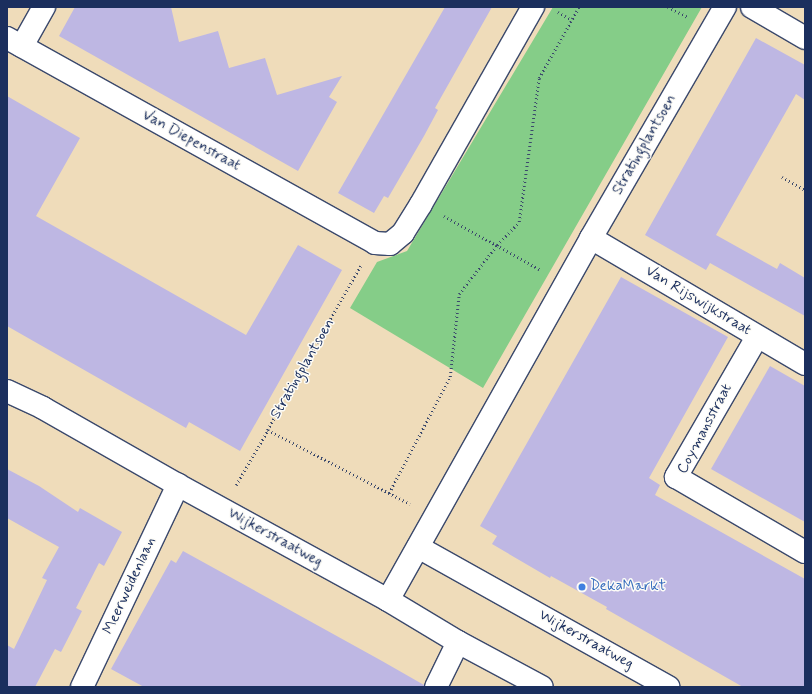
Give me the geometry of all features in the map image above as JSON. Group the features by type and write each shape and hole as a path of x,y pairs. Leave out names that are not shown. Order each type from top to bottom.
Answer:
{"street":[{"path":"14,42 44,7"},
{"path":"375,244 390,244 403,233 533,7"},
{"name":"Stratingplantsoen","path":"388,600 434,516 725,7"},
{"path":"752,7 805,38"},
{"name":"Van Diepenstraat","path":"14,42 375,244"},
{"name":"Van Rijswijkstraat","path":"592,238 757,337 805,364"},
{"name":"Coymansstraat","path":"757,337 676,477 805,552"},
{"name":"Wijkerstraatweg","path":"7,391 42,408 178,485 388,600 458,642 542,687"},
{"name":"Meerweidenlaan","path":"82,687 178,485"},
{"name":"Wijkerstraatweg","path":"418,546 669,687"},
{"path":"436,687 458,642"}],"path":[{"path":"389,493 450,377 459,294 497,245 519,222 539,78 579,7"},
{"path":"782,177 805,190"},
{"path":"421,204 566,284"},
{"name":"Stratingplantsoen","path":"375,244 268,430 434,516"},
{"path":"222,509 268,430"}],"green space":[{"path":"553,7 702,7 483,388 350,308 377,262 407,251"}],"building":[{"path":"75,7 171,7 179,42 218,31 229,68 265,58 277,95 342,76 329,97 337,102 298,171 59,36"},
{"path":"445,7 492,7 435,108 438,110 424,136 388,198 384,196 374,213 338,193"},
{"path":"756,38 805,65 805,100 796,94 716,235 777,269 780,263 805,278 805,316 710,263 706,270 645,235"},
{"path":"7,96 80,138 36,216 246,335 298,245 342,270 240,451 189,422 186,428 7,326"},
{"path":"621,277 728,337 649,478 660,485 655,495 805,579 805,687 743,687 606,609 607,607 551,576 550,578 492,544 497,536 480,526"},
{"path":"770,366 805,386 805,522 711,469"},
{"path":"7,469 39,486 78,512 80,508 122,532 104,566 99,563 76,608 82,611 61,652 55,649 35,687 7,687 7,645 14,649 47,580 42,578 59,547 7,518"},
{"path":"183,551 382,661 424,685 424,687 144,687 111,669 171,560 176,563"}],"place":[{"name":"DekaMarkt","path":"582,587"}]}
